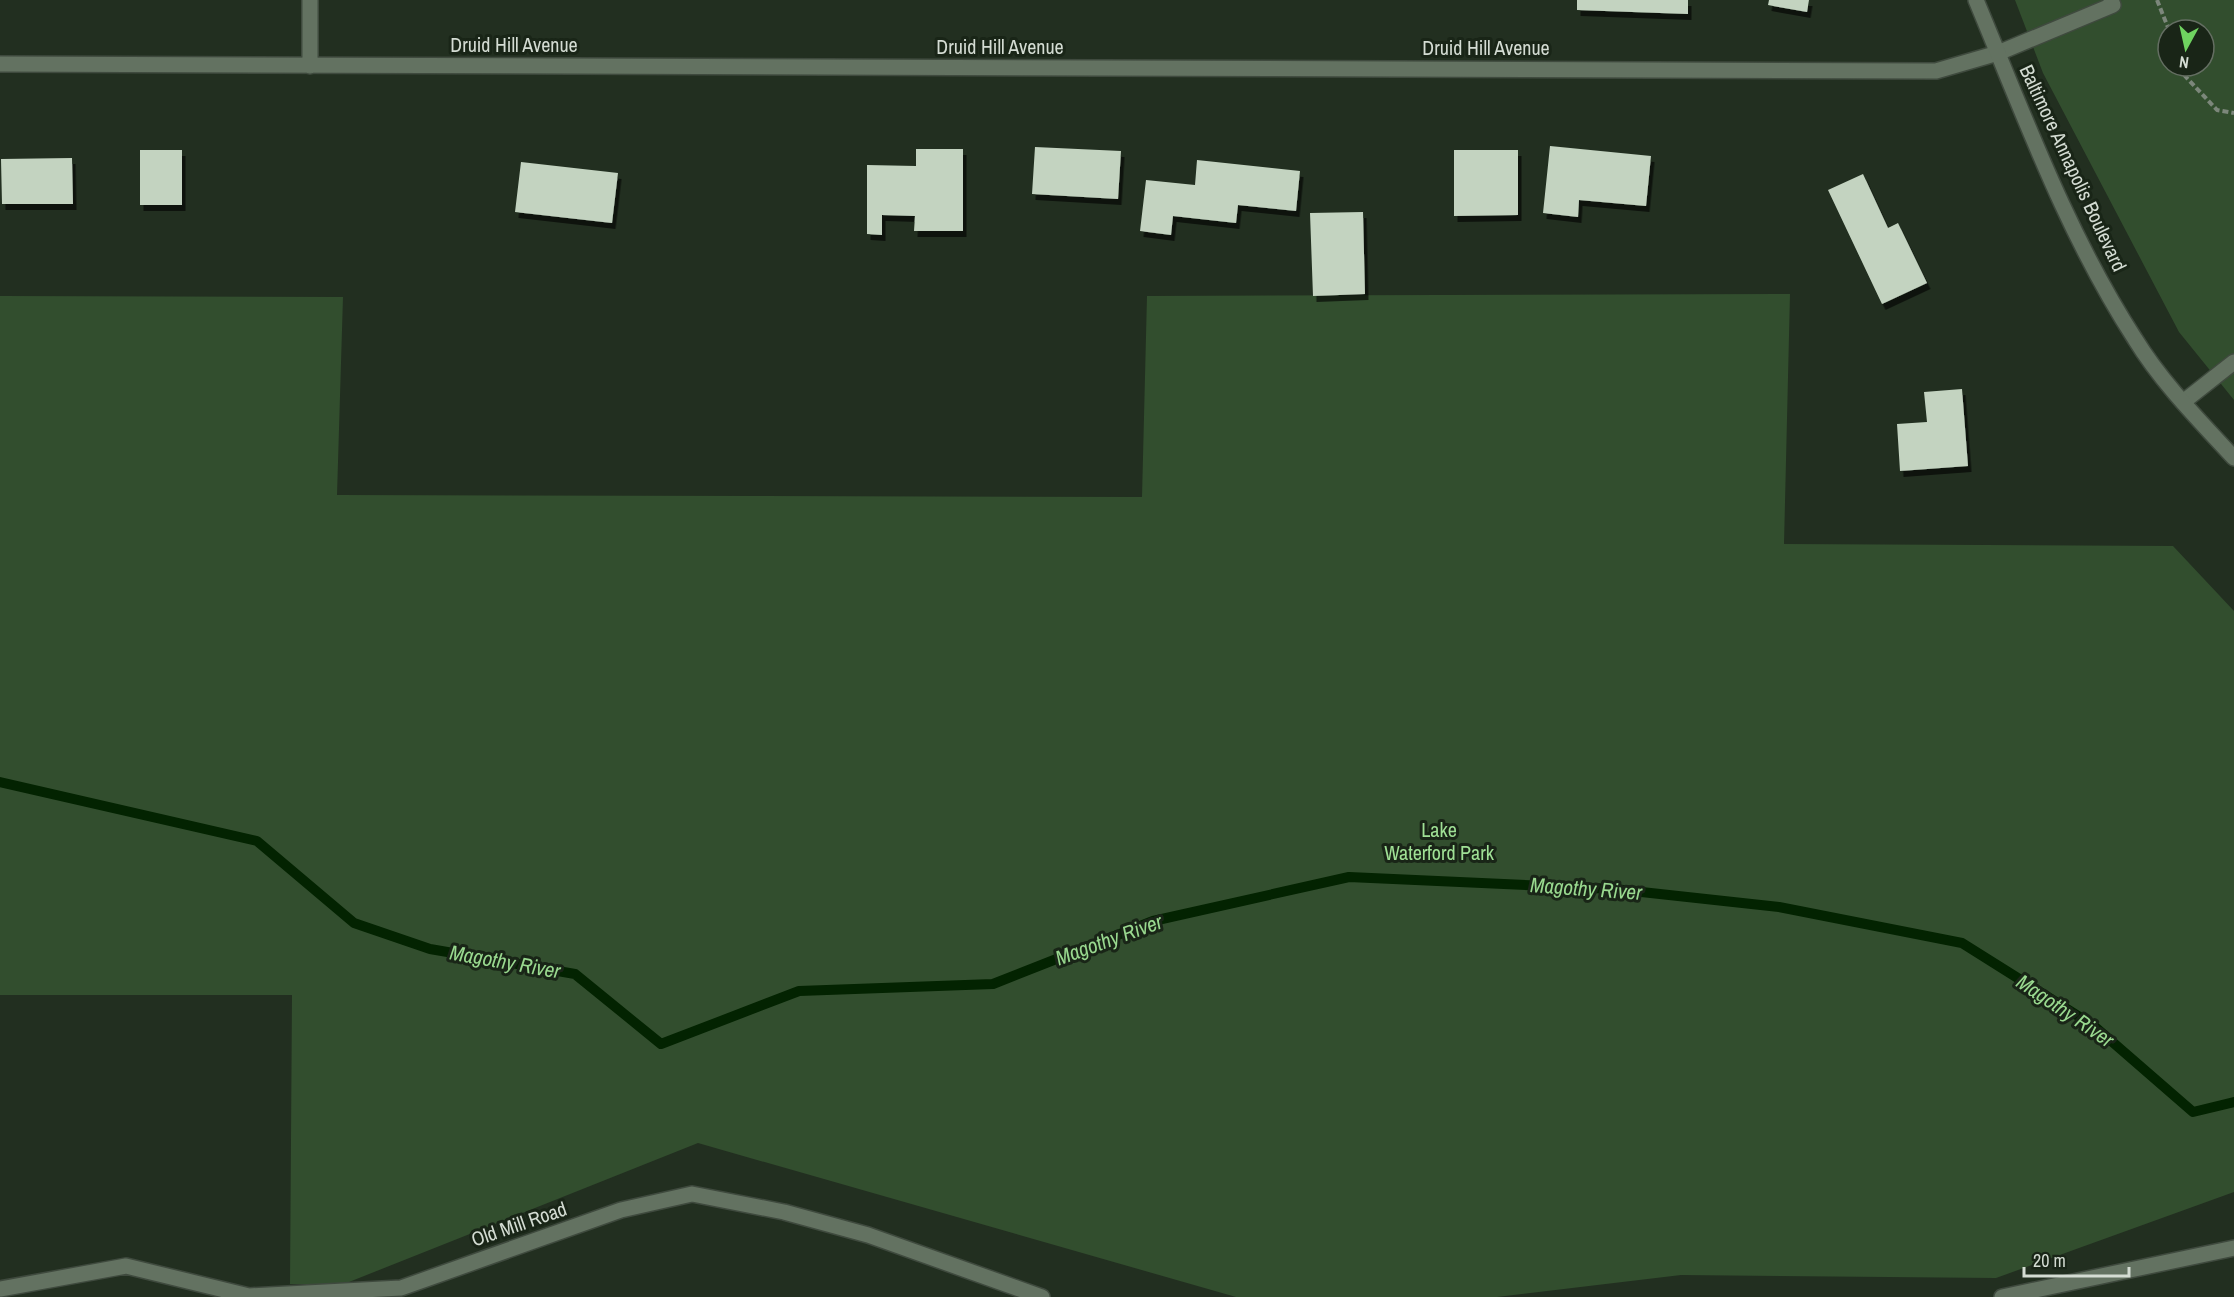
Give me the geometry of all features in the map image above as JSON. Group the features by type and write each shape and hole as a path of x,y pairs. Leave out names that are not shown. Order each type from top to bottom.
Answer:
{"street":[{"path":"310,0 310,66"},
{"name":"Baltimore Annapolis Boulevard","path":"1976,0 2059,197 2100,279 2136,340 2184,402 2234,458"},
{"name":"Druid Hill Avenue","path":"0,64 1936,71 1998,53 2113,5 2111,0"},
{"path":"2184,402 2234,362"},
{"name":"Old Mill Road","path":"0,1289 126,1266 249,1296 401,1288 621,1210 692,1194 784,1212 868,1235 1042,1297"},
{"path":"2001,1297 2234,1248"}],"path":[{"path":"2157,0 2164,18"},
{"path":"2187,78 2217,110 2234,113"}],"green space":[{"path":"2015,0 2234,0 2234,400 2179,332 2043,73"},
{"name":"Lake Waterford Park","path":"1790,294 1784,544 2173,546 2234,611 2234,1192 1996,1278 1681,1275 1497,1297 1236,1297 698,1143 344,1284 290,1284 292,995 0,995 0,296 343,297 337,495 1142,497 1147,296"}],"building":[{"path":"1577,0 1688,0 1688,14 1577,10"},
{"path":"1769,0 1809,0 1807,12 1768,5"},
{"path":"1550,146 1651,156 1646,206 1579,200 1578,217 1543,213"},
{"path":"1035,147 1121,151 1118,199 1032,194"},
{"path":"916,149 963,149 963,231 914,231 915,216 882,215 882,235 867,234 867,165 916,166"},
{"path":"140,150 182,150 182,205 140,205"},
{"path":"1454,150 1518,150 1518,215 1454,216"},
{"path":"72,158 73,204 2,204 1,159"},
{"path":"1197,160 1300,171 1296,211 1238,205 1236,223 1173,216 1171,235 1140,231 1146,180 1195,185"},
{"path":"521,162 618,173 612,223 515,212"},
{"path":"1863,174 1888,228 1898,223 1927,283 1882,304 1828,190"},
{"path":"1363,212 1365,294 1313,296 1310,213"},
{"path":"1962,389 1968,466 1900,471 1897,424 1927,422 1924,392"}],"waterway":[{"name":"Magothy River","path":"0,782 257,841 354,923 430,949 575,974 661,1044 799,991 993,984 1153,921 1349,877 1614,889 1779,907 1962,943 2094,1026 2193,1112 2234,1102"}]}
